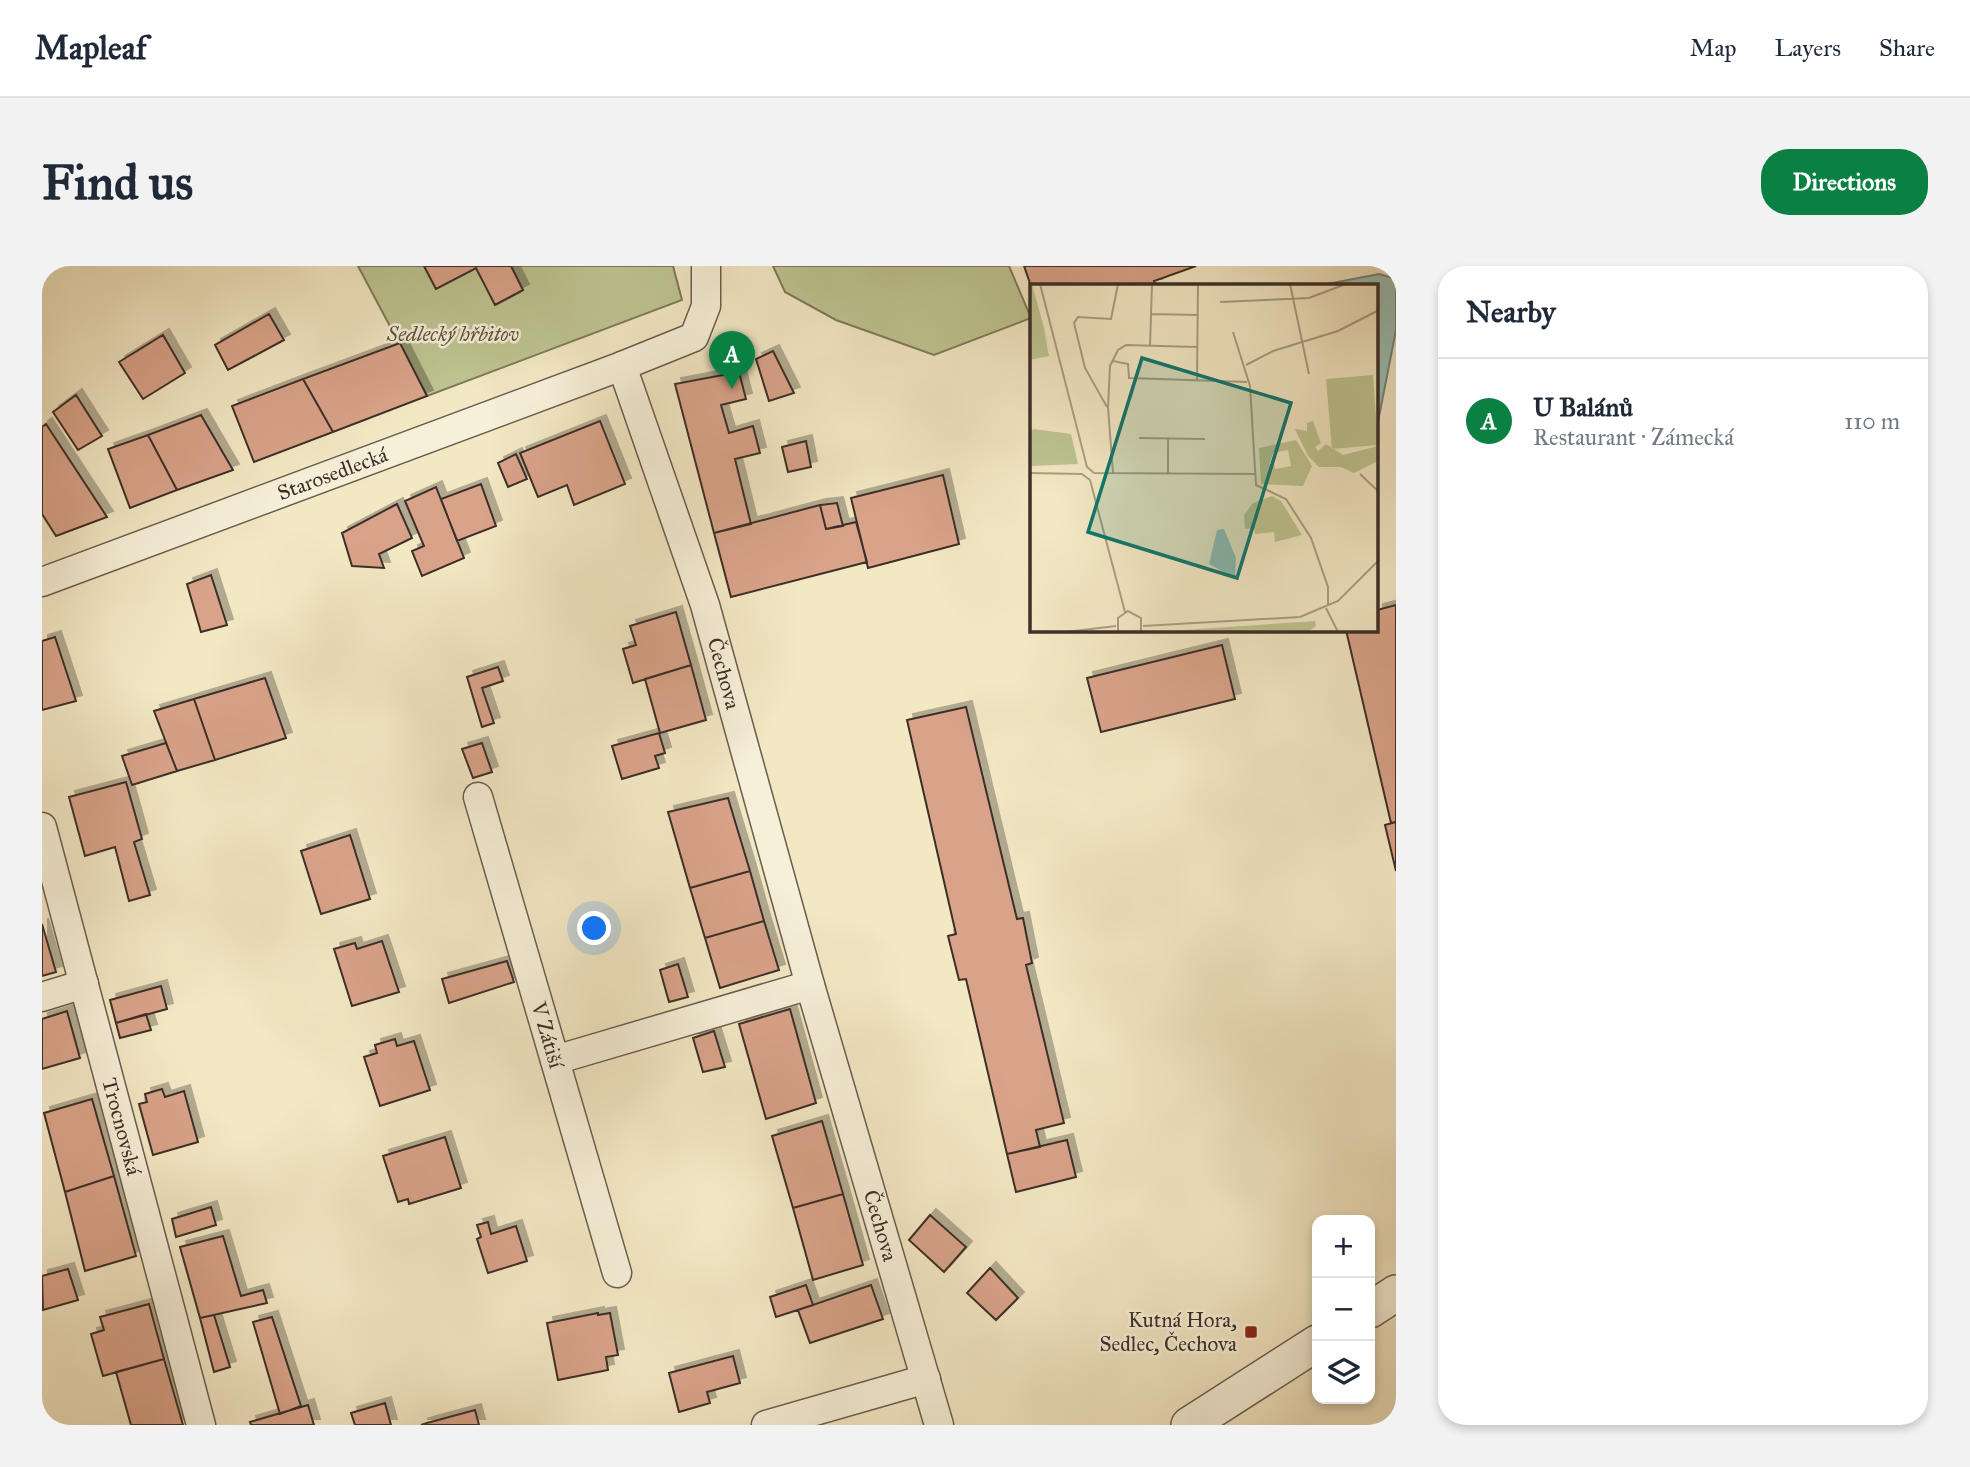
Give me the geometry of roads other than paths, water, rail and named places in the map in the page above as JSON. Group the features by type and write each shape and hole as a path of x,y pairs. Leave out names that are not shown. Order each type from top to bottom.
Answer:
{"street":[{"name":"Starosedlecká","path":"42,582 694,337 706,306 706,266"},
{"name":"Čechova","path":"622,366 705,605 810,985 939,1425"},
{"name":"V Zátiší","path":"478,797 617,1273"},
{"name":"Trocnovská","path":"42,827 201,1425"},
{"path":"42,997 84,984"},
{"path":"555,1060 810,985"},
{"path":"1375,1307 1396,1293"},
{"path":"1189,1425 1312,1346"},
{"path":"766,1425 926,1380"}],"water":[{"path":"1379,274 1396,279 1396,330 1378,422 1378,284 1327,284"}],"place":[{"name":"U Balánů","path":"732,389"},
{"name":"Kutná Hora, Sedlec, Čechova","path":"1251,1332"}],"park label":[{"name":"Sedlecký hřbitov","path":"453,334"}]}
